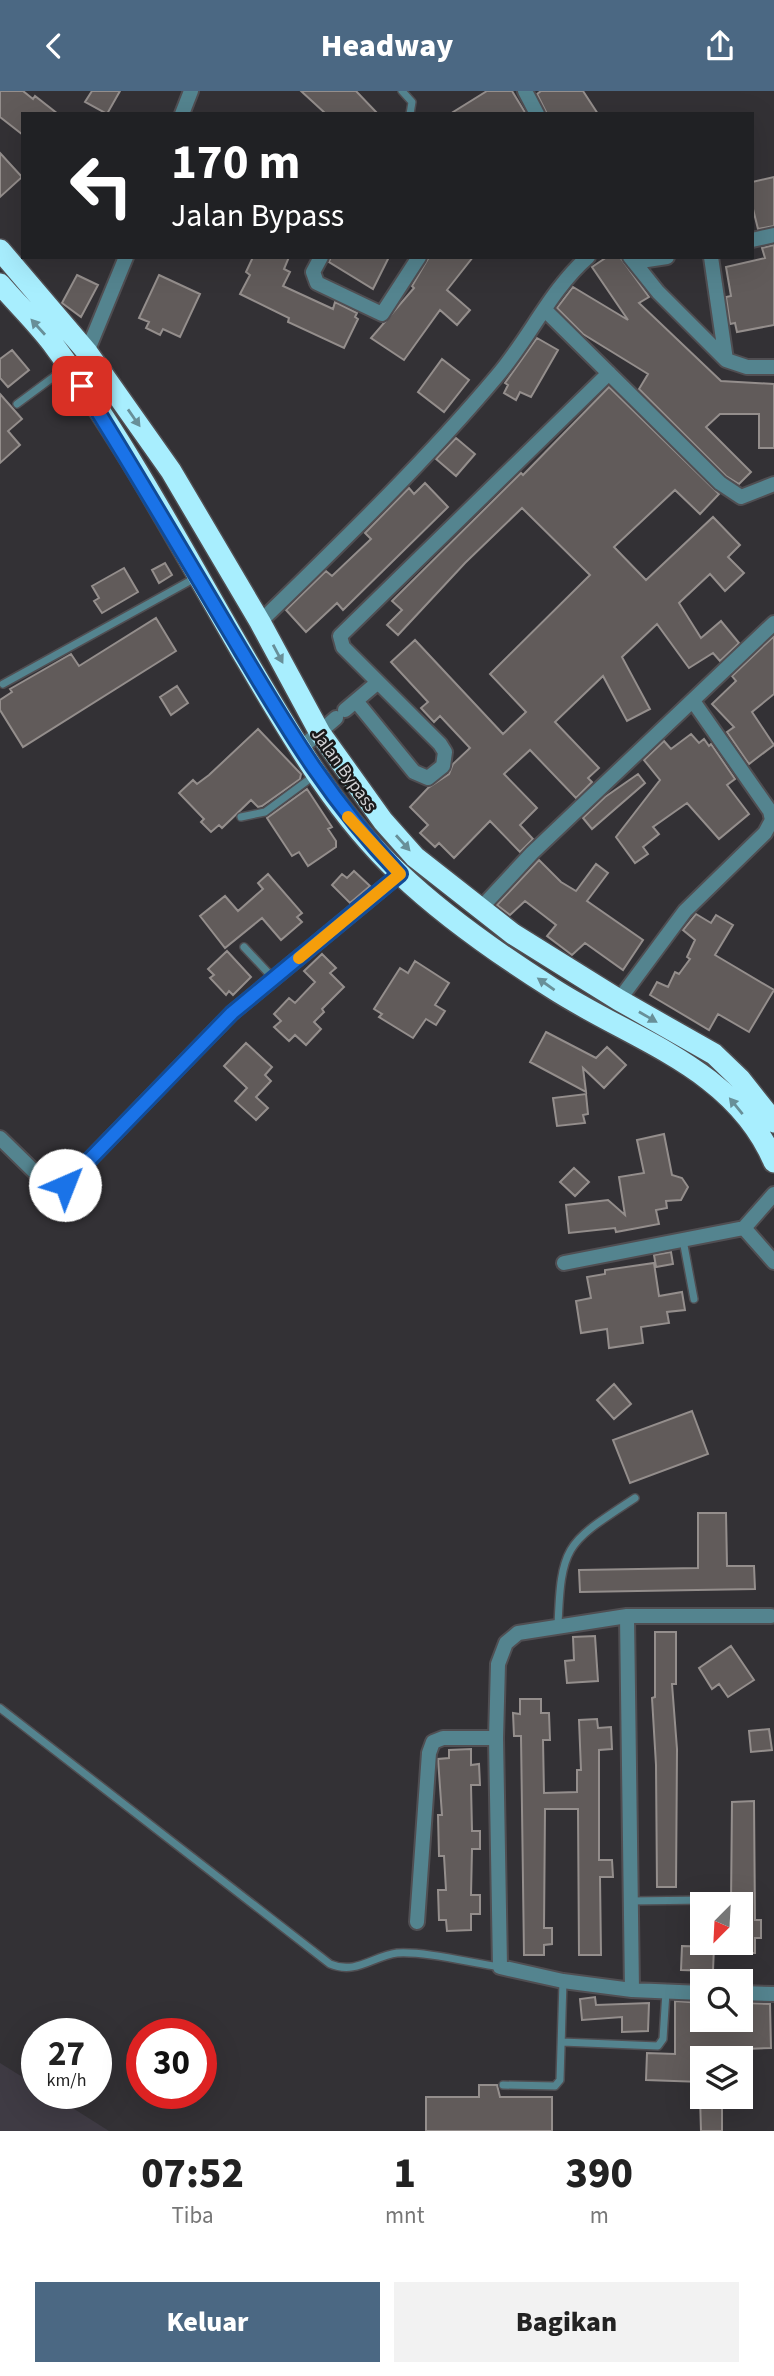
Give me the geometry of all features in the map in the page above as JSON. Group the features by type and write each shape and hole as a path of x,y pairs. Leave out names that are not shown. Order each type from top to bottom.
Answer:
{"highway":[{"name":"Jalan Bypass","path":"0,250 87,352 171,471 260,622 320,733 383,821 415,856 513,934 619,1000 714,1054 740,1079 774,1122"},
{"name":"Jalan Bypass","path":"0,285 69,366 300,749 353,822 400,874 471,931 553,989 696,1069 726,1094 759,1135 774,1162"}],"street":[{"path":"183,112 191,91"},
{"path":"525,91 536,112"},
{"path":"754,240 774,235"},
{"path":"87,352 125,259"},
{"path":"320,259 313,272 317,283 382,314 418,259"},
{"path":"260,622 345,540 487,388 586,259"},
{"path":"711,259 726,361"},
{"path":"632,260 658,292 726,361 747,366 774,367"},
{"path":"545,310 720,483 735,494 747,497 774,484"},
{"path":"346,710 414,772 428,778 443,766 445,752 440,744 343,647 340,636 608,373"},
{"path":"480,909 532,853 774,623"},
{"path":"300,749 377,683"},
{"path":"619,1000 685,911 765,833 772,820 770,811 692,701"},
{"path":"0,1138 47,1184 60,1187 65,1185 194,1050 400,874"},
{"path":"564,1263 744,1229 774,1194"},
{"path":"744,1229 774,1262"},
{"path":"627,1616 632,1990"},
{"path":"690,1993 632,1990 562,1980 500,1967 496,1738 498,1664 506,1643 519,1633 627,1616 771,1616"},
{"path":"417,1922 429,1753 433,1742 443,1738 496,1738"},
{"path":"753,1993 774,1994"}],"lane":[{"path":"402,91 412,102 410,112"},
{"path":"17,404 69,366"},
{"path":"3,684 197,577"},
{"path":"241,817 265,812 316,774"},
{"path":"244,947 274,979"},
{"path":"683,1239 694,1299"},
{"path":"558,1627 560,1582 565,1560 577,1539 635,1498"},
{"path":"0,1707 330,1964 342,1969 362,1966 381,1956 400,1953 500,1967"},
{"path":"629,1901 690,1900"},
{"path":"503,2085 555,2086 561,2073 562,1980"},
{"path":"562,2042 659,2046 663,2039 666,1992"}],"shaded area":[{"path":"0,2063 21,2076 21,2109 74,2109 109,2131 0,2131"}],"building":[{"path":"0,91 23,91 33,99 35,96 55,112 21,112 21,133 0,117"},
{"path":"92,91 120,91 108,112 85,102"},
{"path":"301,91 356,91 376,112 324,112"},
{"path":"487,91 512,91 525,112 453,112"},
{"path":"541,91 583,91 597,112 546,112 537,94"},
{"path":"0,153 21,178 0,197"},
{"path":"774,177 774,226 758,229 754,213 754,182"},
{"path":"774,245 774,325 737,332 735,323 730,324 726,297 731,296 726,267 765,258 762,248"},
{"path":"252,259 288,259 284,269 290,272 283,286 333,309 335,302 357,313 355,317 358,319 344,348 288,322 289,318 240,294 250,275 246,272"},
{"path":"330,259 388,259 373,289 329,262"},
{"path":"428,259 471,259 447,290 470,310 457,325 440,310 404,360 371,338 414,288 412,286"},
{"path":"604,259 621,259 649,297 639,303 721,381 774,384 774,448 759,448 759,414 720,414 706,427 751,472 739,484 726,476 639,389 648,374 583,334 557,308 573,287 628,320 592,267"},
{"path":"77,275 98,285 81,317 62,303"},
{"path":"159,275 200,294 180,337 163,329 160,335 146,328 149,322 139,318"},
{"path":"537,338 558,350 531,397 520,392 516,400 504,393 508,385 505,383"},
{"path":"12,350 29,370 8,387 0,378 0,359"},
{"path":"442,359 469,380 444,412 418,392"},
{"path":"609,387 719,494 700,514 675,490 614,547 646,580 713,517 740,545 728,557 744,573 725,591 710,574 679,603 701,638 721,621 739,643 720,661 713,653 689,668 657,624 622,657 650,709 627,721 603,676 555,722 599,768 588,778 592,782 576,798 530,750 504,774 537,808 520,825 533,839 520,852 490,821 454,858 439,843 435,847 420,833 428,825 410,807 428,788 449,774 453,764 470,748 440,716 434,722 421,708 428,702 391,662 415,640 503,734 526,712 490,674 590,575 522,508 465,563 398,635 387,625 402,610 392,601 521,473 523,475"},
{"path":"0,394 22,419 8,431 20,445 0,463"},
{"path":"456,438 475,454 456,476 436,459"},
{"path":"425,483 448,507 343,610 337,603 306,632 286,610 326,571 332,576 371,539 365,533 409,488 414,494"},
{"path":"165,563 172,575 159,583 152,570"},
{"path":"124,568 138,592 102,613 94,601 99,598 92,586"},
{"path":"156,618 176,651 23,747 0,710 0,700 12,692 10,689 71,654 79,666"},
{"path":"774,636 774,694 752,712 774,745 749,764 727,732 734,727 712,704 736,681 732,676"},
{"path":"177,686 188,703 171,715 160,697"},
{"path":"258,729 301,774 300,779 262,806 258,807 251,800 222,828 219,825 211,832 201,822 204,819 179,793 193,780 197,784 209,775"},
{"path":"691,734 699,743 704,739 709,746 711,744 735,779 727,785 749,814 719,839 687,803 653,827 659,834 643,847 648,854 635,863 616,837 660,780 644,760 664,741 671,749"},
{"path":"638,774 645,783 592,829 583,818 605,797"},
{"path":"307,789 332,827 328,829 336,841 336,847 308,866 299,852 292,856 267,818"},
{"path":"539,860 561,882 576,891 596,864 608,873 587,901 643,940 623,970 585,943 572,955 547,936 556,925 525,901 510,915 497,905"},
{"path":"354,871 370,886 350,903 332,885 342,874 347,878"},
{"path":"268,874 302,913 297,917 302,922 281,940 262,918 225,948 200,916 225,896 238,911 263,889 258,883"},
{"path":"696,914 711,923 716,915 733,925 715,955 774,990 749,1032 718,1014 709,1030 650,995 657,982 668,987 675,972 679,974 690,959 687,957 695,940 683,930"},
{"path":"227,951 251,977 233,995 229,991 226,995 210,978 214,975 208,969"},
{"path":"322,954 336,968 330,973 344,987 322,1009 324,1012 314,1022 321,1029 306,1045 295,1035 289,1041 274,1027 281,1021 274,1014 289,998 295,1003 315,982 304,971"},
{"path":"415,961 449,983 435,1005 445,1011 436,1025 426,1019 413,1038 379,1017 382,1014 374,1009 400,968 408,973"},
{"path":"546,1032 596,1058 607,1047 626,1065 604,1088 583,1068 586,1092 530,1062"},
{"path":"246,1043 272,1067 265,1075 271,1081 256,1097 268,1108 256,1120 235,1101 247,1088 224,1066"},
{"path":"586,1094 588,1114 583,1115 585,1123 557,1126 553,1098"},
{"path":"664,1134 672,1175 682,1178 688,1187 681,1200 666,1201 667,1208 656,1210 659,1224 616,1232 615,1228 569,1233 566,1205 608,1200 625,1215 619,1177 644,1173 637,1140"},
{"path":"574,1168 589,1182 575,1196 560,1182"},
{"path":"671,1252 673,1264 656,1267 654,1255"},
{"path":"654,1263 659,1296 682,1292 685,1310 667,1312 669,1323 641,1327 643,1343 609,1348 607,1329 581,1333 576,1301 591,1298 587,1277 605,1274 605,1270"},
{"path":"614,1384 631,1404 614,1419 597,1400"},
{"path":"692,1411 708,1454 630,1483 613,1440"},
{"path":"698,1513 726,1513 727,1566 754,1566 755,1589 580,1592 579,1570 698,1568"},
{"path":"655,1632 676,1632 676,1684 672,1684 677,1749 676,1887 657,1887 656,1765 652,1698 655,1697"},
{"path":"595,1636 598,1681 567,1683 565,1661 574,1660 573,1637"},
{"path":"731,1646 754,1680 728,1697 719,1684 712,1689 699,1668"},
{"path":"520,1699 541,1699 541,1713 549,1713 550,1740 543,1740 544,1793 577,1792 577,1770 581,1770 579,1720 597,1719 598,1728 611,1727 612,1749 599,1750 599,1860 612,1860 613,1877 600,1877 601,1955 579,1955 578,1809 545,1809 544,1928 552,1928 552,1944 544,1945 544,1955 524,1955 521,1736 514,1736 513,1713 520,1714"},
{"path":"769,1729 772,1750 751,1752 749,1731"},
{"path":"471,1749 471,1765 479,1764 480,1785 471,1785 472,1831 480,1831 480,1849 472,1849 471,1895 480,1895 480,1914 471,1914 471,1930 447,1931 446,1920 439,1920 438,1890 446,1890 444,1856 439,1856 438,1815 442,1815 438,1759 449,1758 449,1750"},
{"path":"754,1801 755,1920 761,1920 761,1938 755,1938 755,1953 753,1892 731,1892 732,1802"},
{"path":"682,1946 690,1946 690,1955 714,1955 713,1969 681,1970"},
{"path":"595,1997 596,2005 649,2003 648,2031 622,2032 622,2017 582,2020 580,1999"},
{"path":"675,2001 690,2002 690,2032 753,2032 753,2003 770,2004 771,2048 690,2046 690,2082 646,2080 647,2053 675,2054"},
{"path":"479,2085 497,2085 500,2097 552,2097 552,2131 426,2131 426,2097 479,2097"},
{"path":"700,2109 722,2109 722,2131 701,2131"}],"slow traffic":[{"path":"299,958 400,874 348,817"}],"route":[{"path":"65,1185 232,1013 400,874 369,842 316,774 147,489 82,386"}]}
